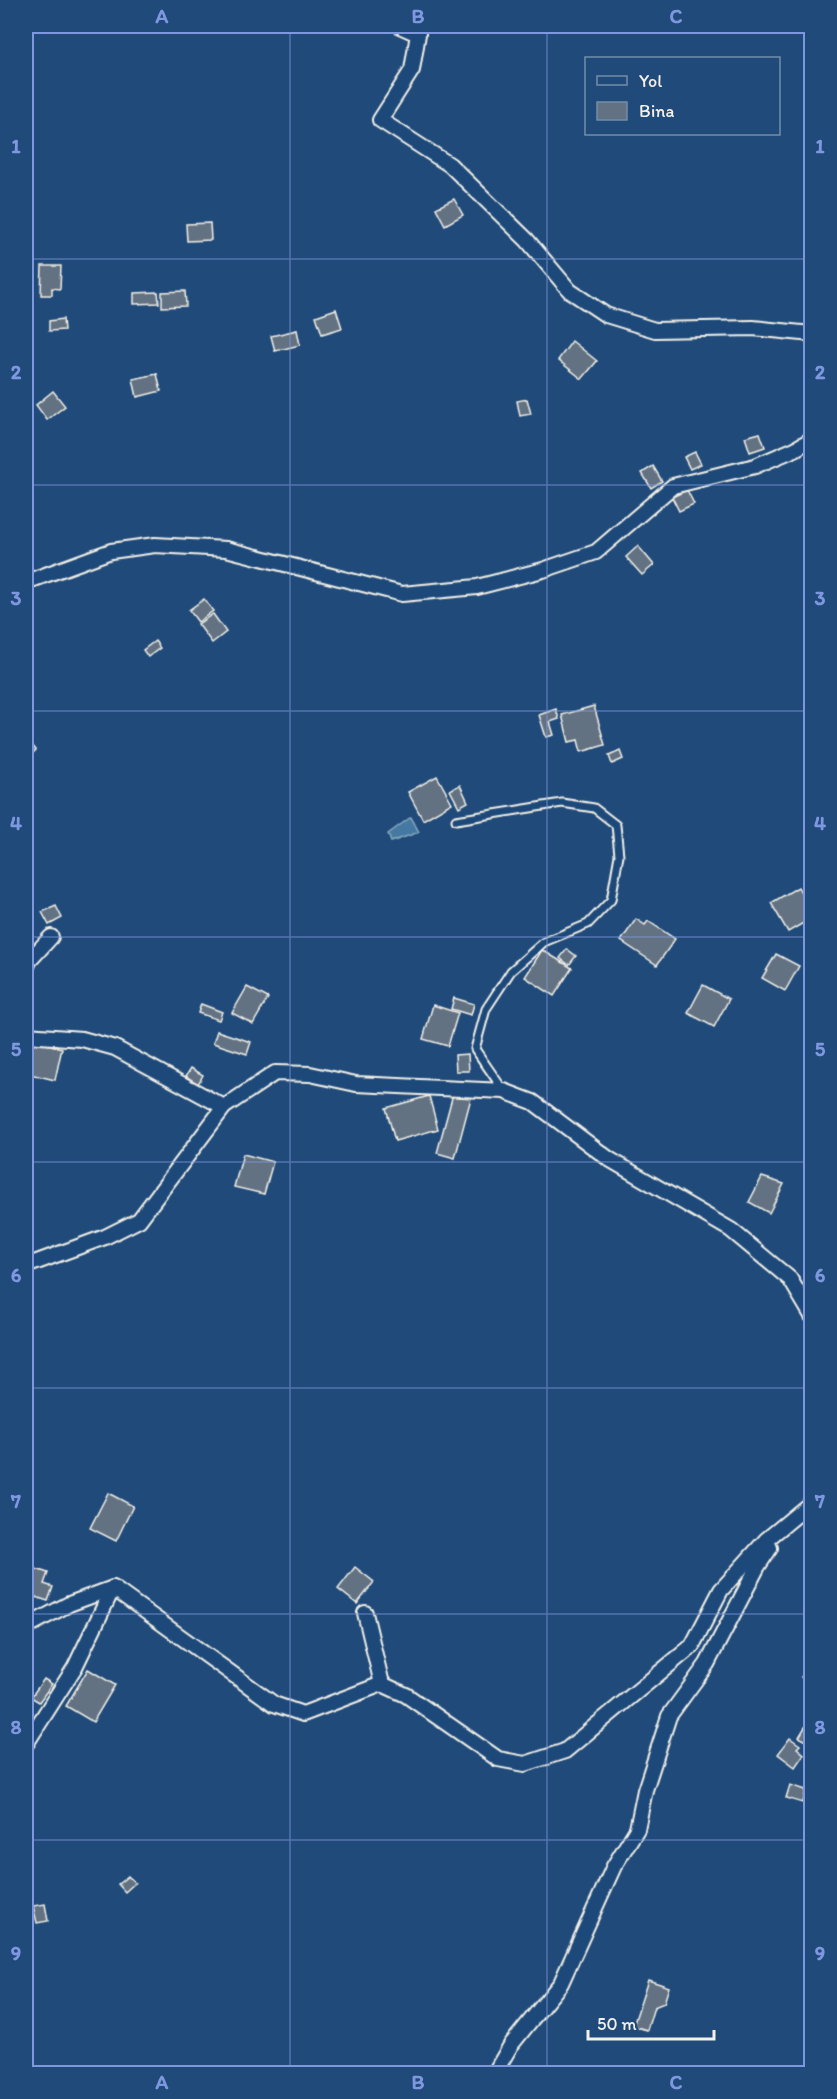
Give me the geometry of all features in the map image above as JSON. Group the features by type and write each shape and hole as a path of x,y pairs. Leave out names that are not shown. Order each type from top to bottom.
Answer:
{"street":[{"path":"400,26 418,34 412,69 380,120 450,165 526,240 570,291 606,315 655,330 753,328 812,334"},
{"path":"26,582 111,551 155,545 226,549 402,594 477,587 543,570 596,552 673,486 755,466 812,439"},
{"path":"26,969 29,961 51,936"},
{"path":"26,1035 82,1039 115,1048 224,1107"},
{"path":"26,1266 105,1237 139,1220 224,1107 275,1073 310,1074 356,1084 504,1091 533,1102 609,1159 730,1230 790,1279 812,1316"},
{"path":"113,1588 274,1704 303,1714 382,1684 406,1695 498,1759 525,1764 565,1751 692,1646 721,1590 766,1540 812,1502"},
{"path":"494,2073 511,2045 561,1983 614,1866 637,1829 645,1791 669,1716 708,1664 758,1566 770,1548 766,1540"},
{"path":"26,1628 69,1604 113,1588"},
{"path":"26,1744 75,1667 113,1588"},
{"path":"365,1613 382,1684"}],"lane":[{"path":"456,820 562,803 594,808 615,825 619,855 611,900 588,924 544,942 511,971 486,1009 475,1049 504,1091"}],"water":[{"path":"411,817 419,832 391,842 388,834"}],"building":[{"path":"454,199 463,215 445,225 436,208"},
{"path":"210,223 211,240 187,241 186,224"},
{"path":"42,266 61,266 60,289 52,288 52,295 41,295"},
{"path":"185,291 186,306 162,307 162,292"},
{"path":"158,292 159,303 134,304 134,293"},
{"path":"336,309 342,328 322,334 316,316"},
{"path":"63,319 64,330 49,331 49,321"},
{"path":"297,330 300,345 275,351 271,336"},
{"path":"572,341 597,361 582,379 558,360"},
{"path":"157,374 161,391 137,397 133,379"},
{"path":"53,391 65,406 47,420 36,405"},
{"path":"527,399 531,414 520,416 517,401"},
{"path":"760,433 765,447 750,452 745,437"},
{"path":"695,452 701,464 690,469 684,457"},
{"path":"653,466 662,481 651,488 642,473"},
{"path":"687,490 694,504 679,511 672,497"},
{"path":"638,546 654,565 642,575 626,557"},
{"path":"204,599 213,611 198,622 189,610"},
{"path":"213,614 226,632 212,643 198,624"},
{"path":"155,641 160,648 148,657 143,650"},
{"path":"594,706 605,745 581,752 578,740 569,742 562,715"},
{"path":"556,709 559,719 550,722 554,735 546,737 539,715"},
{"path":"26,738 36,750 26,760"},
{"path":"620,751 623,759 612,764 609,756"},
{"path":"437,776 452,803 423,820 408,792"},
{"path":"460,785 468,802 459,807 450,790"},
{"path":"798,887 812,912 812,918 788,932 771,903"},
{"path":"56,906 62,918 49,925 42,912"},
{"path":"636,919 645,925 648,921 675,939 657,965 621,941"},
{"path":"567,949 576,956 569,965 560,958"},
{"path":"542,950 572,968 554,996 525,977"},
{"path":"776,954 799,966 785,991 762,978"},
{"path":"703,985 729,999 714,1027 688,1013"},
{"path":"247,987 268,998 253,1024 232,1013"},
{"path":"454,998 474,1004 471,1015 451,1009"},
{"path":"201,1004 222,1012 219,1020 198,1013"},
{"path":"433,1005 458,1013 448,1046 423,1039"},
{"path":"217,1031 251,1042 247,1054 213,1043"},
{"path":"30,1040 62,1048 55,1080 26,1073"},
{"path":"468,1054 469,1071 456,1071 455,1055"},
{"path":"191,1068 203,1075 198,1084 186,1076"},
{"path":"453,1094 471,1098 455,1158 437,1153"},
{"path":"429,1096 438,1129 395,1141 386,1108"},
{"path":"243,1154 273,1162 264,1194 234,1187"},
{"path":"762,1177 784,1184 769,1213 749,1202"},
{"path":"108,1493 133,1506 116,1541 90,1528"},
{"path":"27,1566 48,1573 44,1584 53,1587 48,1601 26,1594"},
{"path":"355,1567 374,1582 357,1604 338,1589"},
{"path":"812,1666 812,1686 801,1677"},
{"path":"88,1669 115,1685 93,1722 66,1706"},
{"path":"44,1679 52,1684 39,1702 31,1697"},
{"path":"805,1727 812,1731 812,1744 799,1737"},
{"path":"790,1738 800,1745 797,1748 804,1754 795,1767 778,1754"},
{"path":"790,1785 806,1790 803,1803 786,1798"},
{"path":"128,1876 135,1883 125,1892 118,1884"},
{"path":"45,1904 48,1921 37,1923 33,1906"},
{"path":"648,1980 669,1987 664,2003 654,2007 647,2030 633,2026"}]}
